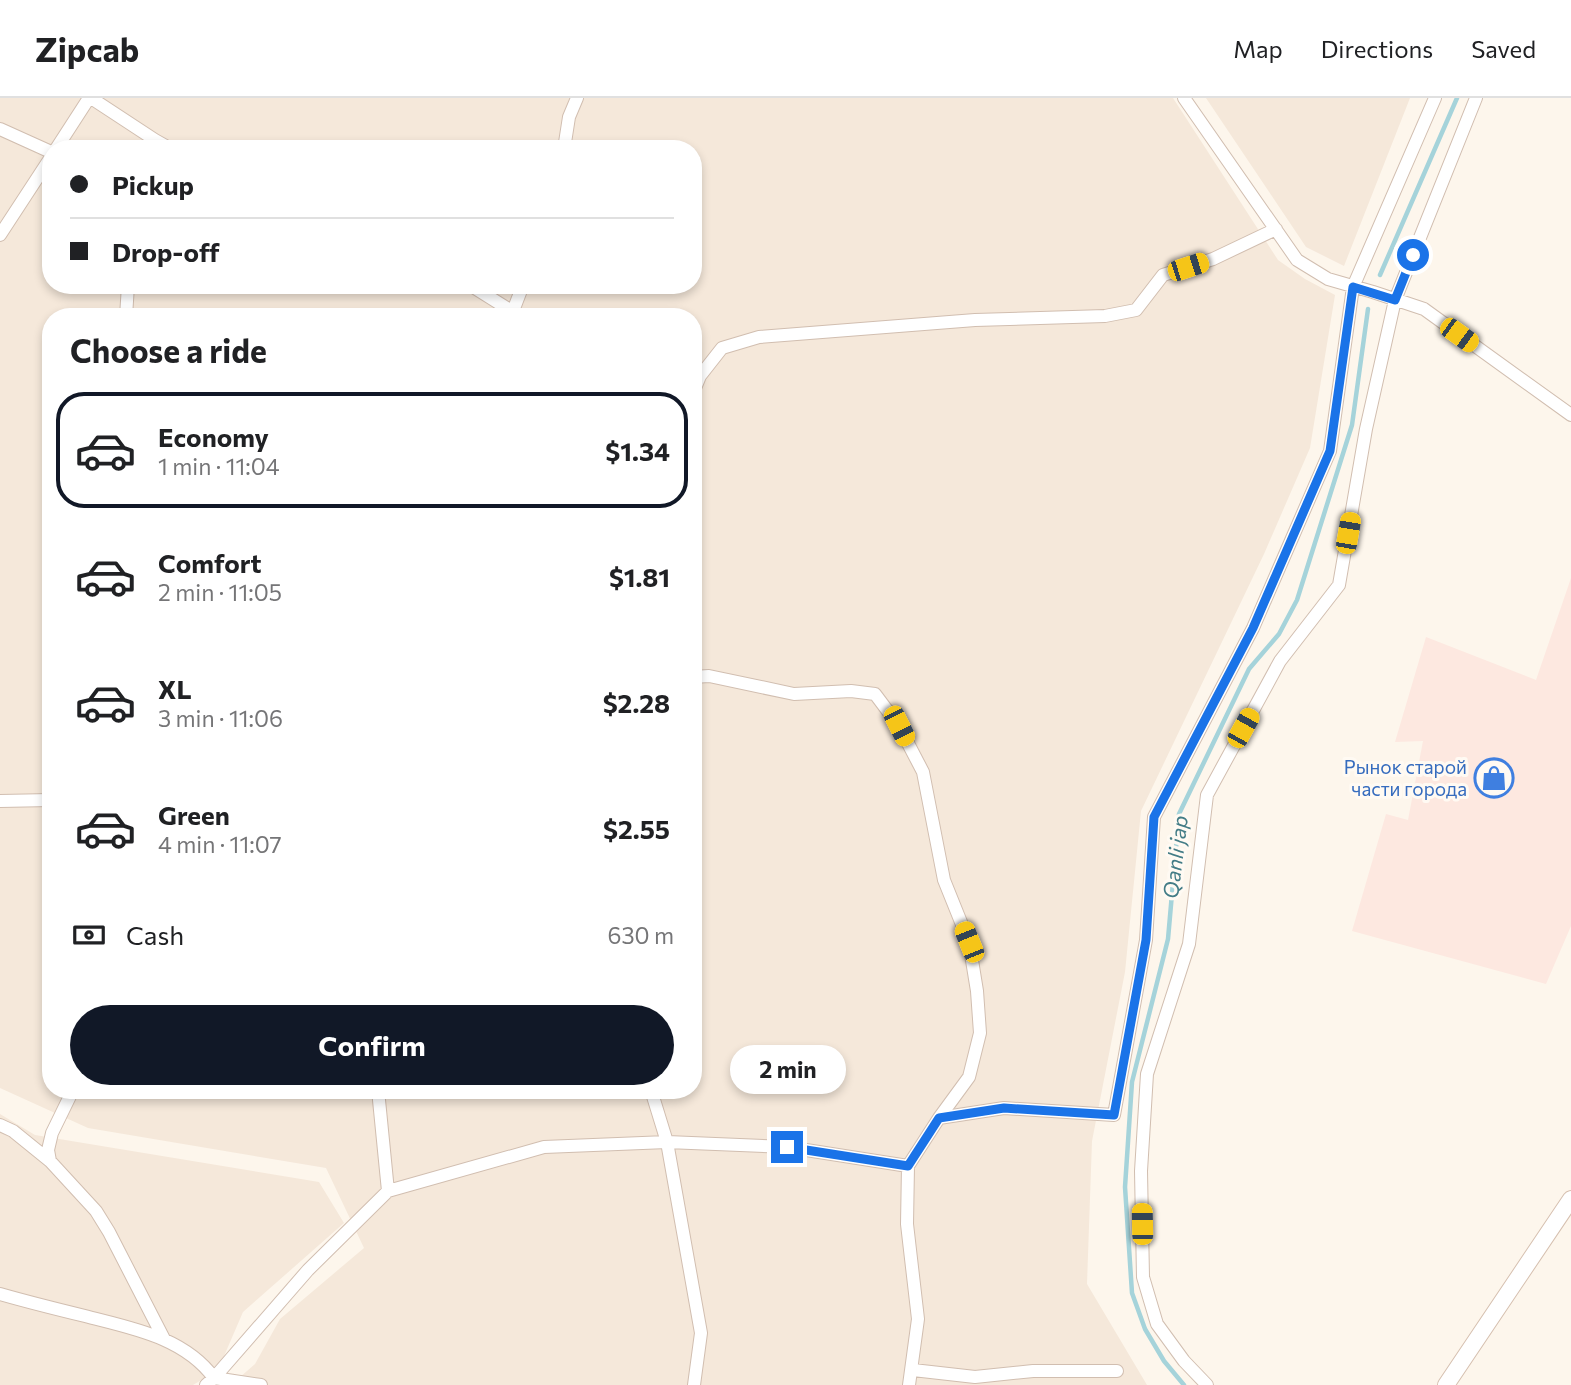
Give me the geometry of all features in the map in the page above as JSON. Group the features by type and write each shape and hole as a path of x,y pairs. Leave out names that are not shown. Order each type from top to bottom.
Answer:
{"main road":[{"path":"1446,1385 1571,1199"}],"street":[{"path":"62,140 90,98 155,140"},
{"path":"565,140 569,117 577,98"},
{"path":"1184,98 1297,260 1328,279 1424,309 1571,415"},
{"path":"939,1118 1004,1108 1114,1115 1146,940 1154,817 1253,628 1330,451 1353,287 1435,98"},
{"path":"1207,1385 1184,1361 1157,1324 1143,1278 1141,1171 1147,1074 1189,944 1207,795 1280,661 1339,585 1366,429 1395,300 1476,98"},
{"path":"0,129 42,150"},
{"path":"0,235 42,179"},
{"path":"702,372 722,348 759,337 975,320 1105,316 1136,310 1163,275 1213,259 1276,229"},
{"path":"485,294 507,308"},
{"path":"702,676 794,694 851,691 875,694 899,726 923,772 944,880 969,942 980,1033 969,1077 908,1166 907,1224 918,1319 909,1385"},
{"path":"0,801 42,802"},
{"path":"50,1161 48,1150 52,1133 69,1099"},
{"path":"379,1099 388,1191"},
{"path":"654,1099 667,1142 701,1333 694,1385"},
{"path":"0,1125 13,1131 50,1161 96,1211 164,1339"},
{"path":"210,1382 308,1270 388,1191 544,1147 667,1142 787,1147 908,1166"},
{"path":"0,1294 138,1329 176,1344 205,1366 210,1382"},
{"path":"913,1370 975,1377 1033,1371 1117,1371"},
{"path":"210,1382 261,1385"}],"shaded area":[{"path":"0,98 1173,98 1278,260 1335,295 1310,448 1264,554 1141,811 1125,972 1092,1141 1087,1284 1147,1385 231,1385 255,1364 280,1319 364,1248 326,1168 88,1128 0,1088"},
{"path":"1206,98 1410,98 1344,266 1306,247"},
{"name":"Рынок старой части города","path":"1571,578 1571,926 1546,984 1352,931 1386,814 1408,820 1423,741 1395,742 1426,637 1536,680"},
{"path":"0,1114 35,1135 319,1182 344,1223 243,1312 218,1370 193,1385 0,1385"}],"waterway":[{"path":"1380,275 1457,98"},
{"name":"Qanli jap","path":"1184,1385 1164,1361 1145,1329 1132,1293 1125,1187 1132,1082 1168,939 1179,814 1249,669 1279,634 1297,600 1352,425 1368,309"}],"place":[{"name":"Рынок старой части города","path":"1494,778"}],"route":[{"path":"787,1147 908,1166 939,1118 1004,1108 1114,1115 1146,940 1154,817 1253,628 1330,451 1353,287 1395,300 1413,255"}]}
